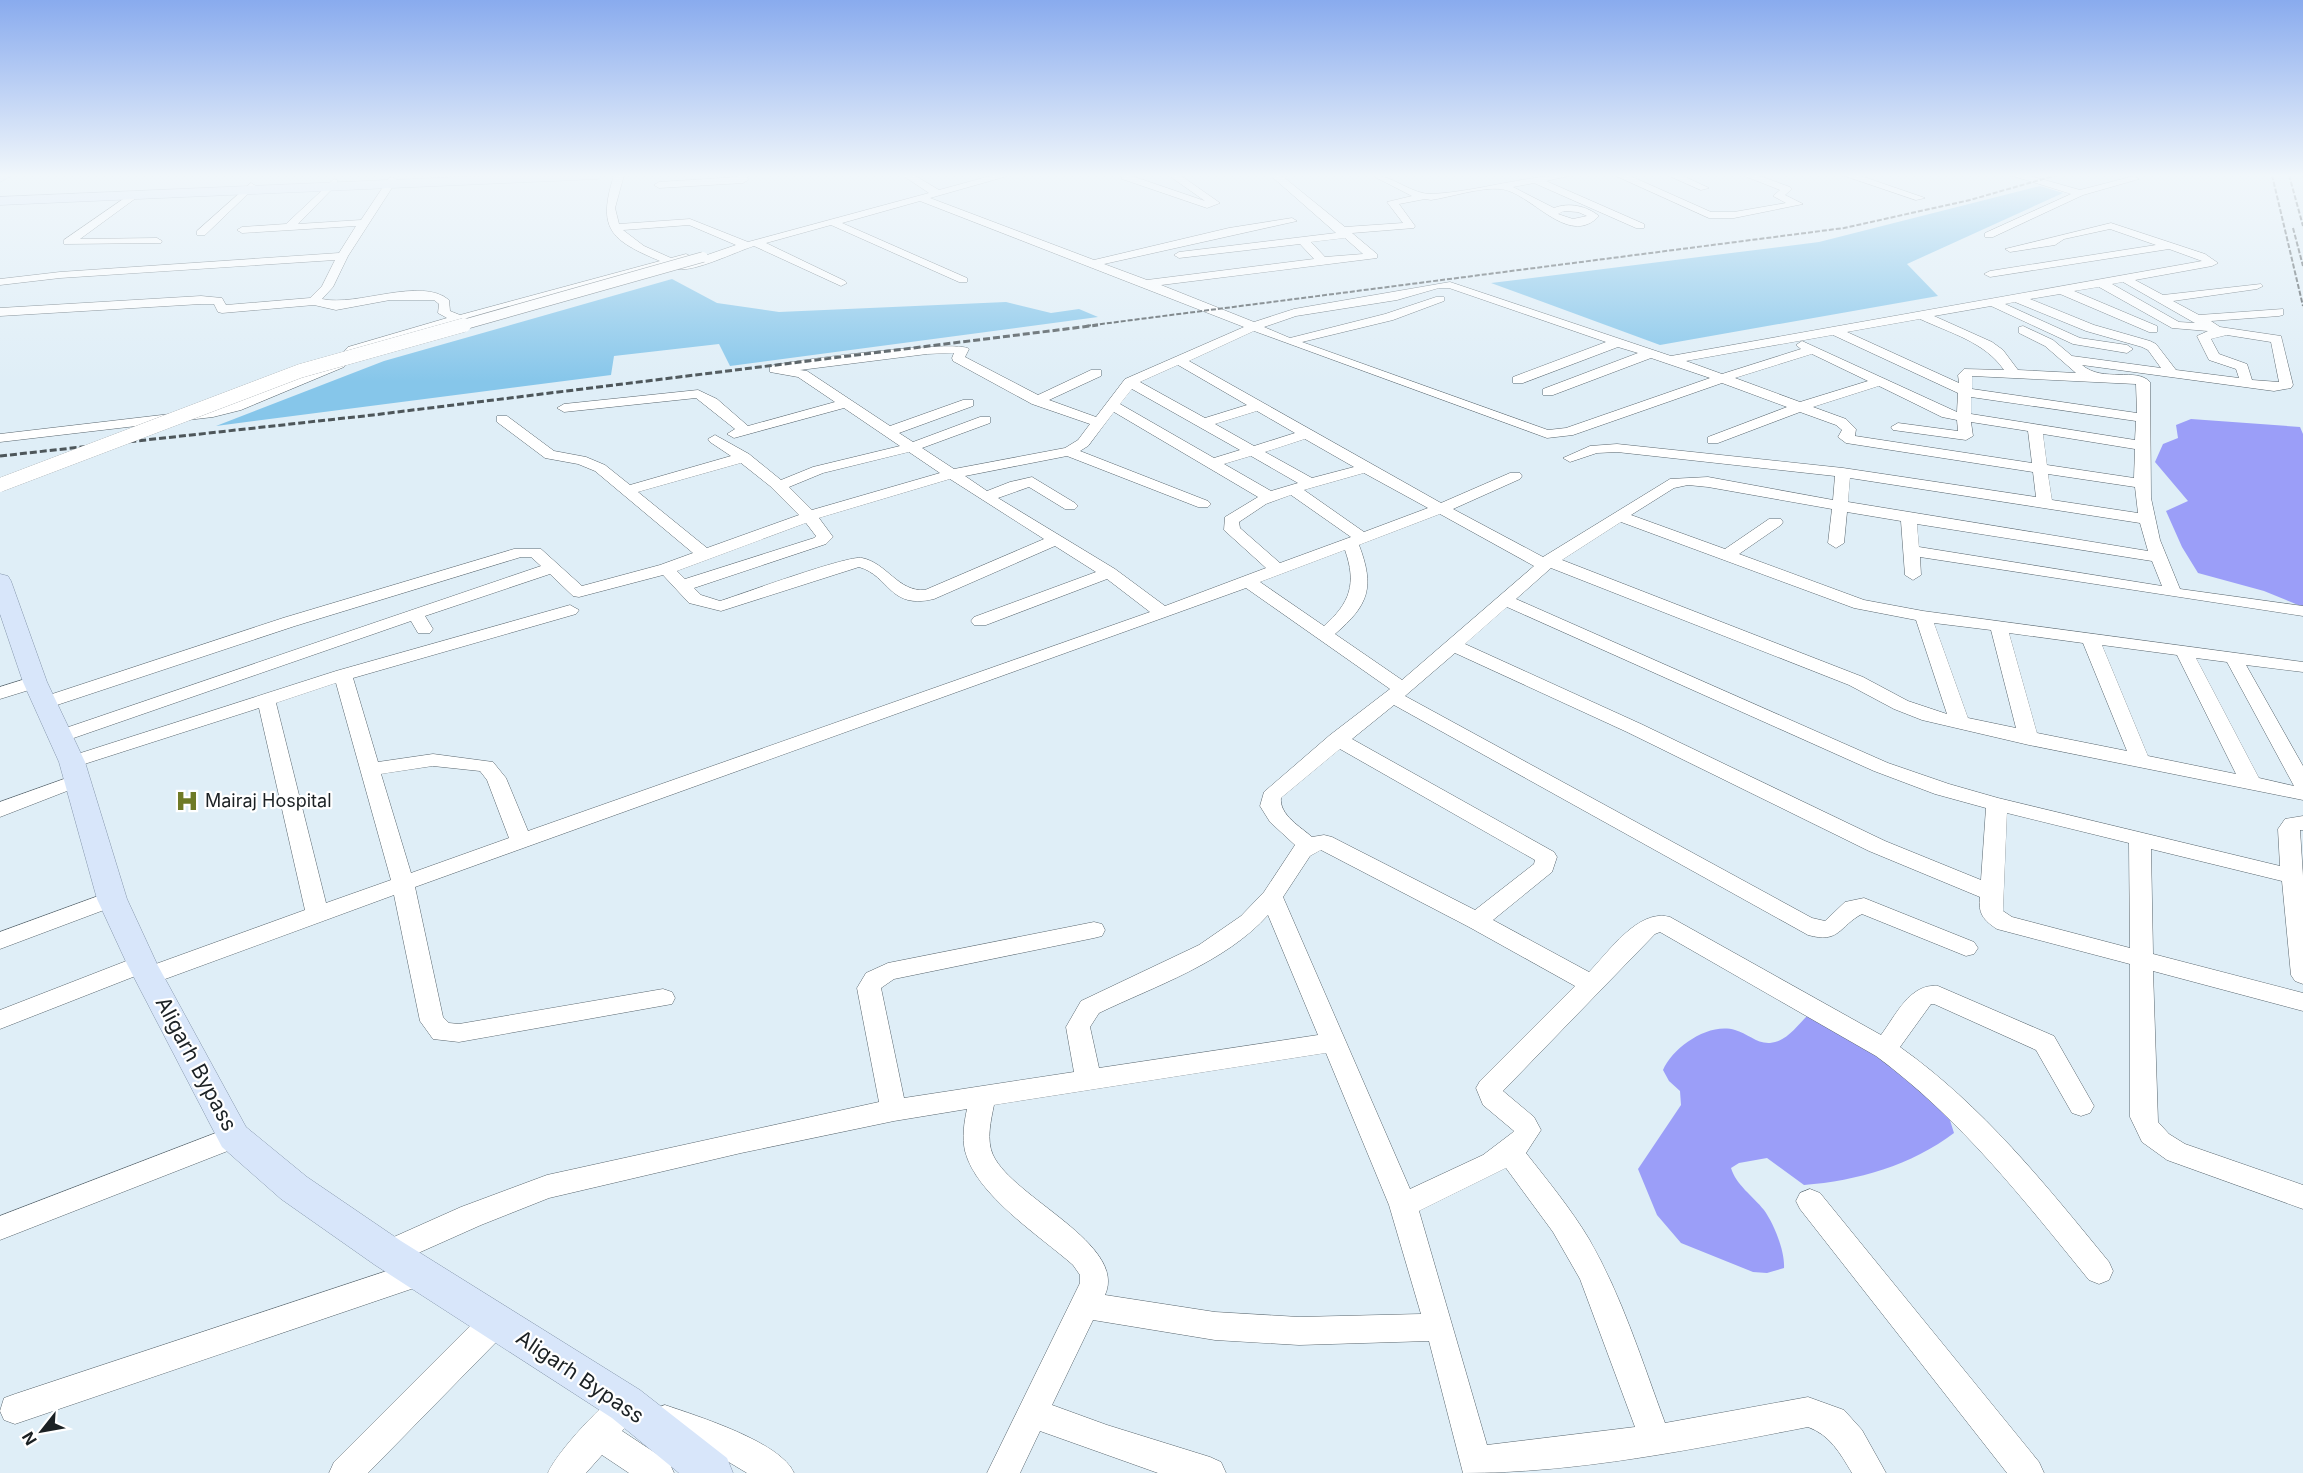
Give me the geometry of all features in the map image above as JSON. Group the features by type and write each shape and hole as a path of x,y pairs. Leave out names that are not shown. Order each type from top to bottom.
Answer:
{"main road":[{"name":"Aligarh Bypass","path":"0,581 39,693 70,760 112,899 146,970 234,1137 294,1188 388,1253 626,1404 712,1473"}],"street":[{"path":"314,301 327,287 349,244"},
{"path":"635,244 670,261"},
{"path":"0,485 300,371 751,244 841,283"},
{"path":"881,244 963,280"},
{"path":"1039,244 1215,310 1289,342 1547,434 1568,432 1813,350"},
{"path":"1091,264 1176,244"},
{"path":"1179,255 1268,244"},
{"path":"1309,244 1322,261"},
{"path":"1143,284 1373,256 1357,244"},
{"path":"1670,360 1969,304 2212,263 2163,244"},
{"path":"2010,249 2068,245 2100,257"},
{"path":"1990,274 2170,246"},
{"path":"337,365 352,350 371,343 670,261 727,250"},
{"path":"0,438 213,413 236,407 337,365 707,260 727,250"},
{"path":"0,282 42,279 60,274 342,256"},
{"path":"2123,278 2218,329"},
{"path":"2071,360 2247,384 2274,387 2286,385 2277,339 2218,329 2176,325 2101,283"},
{"path":"0,693 39,693 289,622 520,552 535,552 579,592 666,569 810,516 952,474 1069,451 1083,443 1130,382 1178,360 1280,316 1387,298 1444,284 1724,378 1800,407 1848,426 1850,429 1845,437 1851,440 2142,484"},
{"path":"2163,299 2257,286"},
{"path":"2061,290 2153,329"},
{"path":"0,312 201,300 218,302 222,309 314,301 336,306 390,296 437,296 445,303 444,313 459,320"},
{"path":"2014,297 2090,328 2146,344 2157,352 2172,373"},
{"path":"1289,342 1389,317 1440,299"},
{"path":"1989,301 2088,345 2157,352"},
{"path":"1969,304 2049,343 2088,377 2143,382 2145,418 2142,484 2147,519 2157,558 2173,593"},
{"path":"2197,319 2279,312"},
{"path":"1919,314 1988,345 1999,353 2014,374"},
{"path":"2218,329 2203,336 2214,357 2242,367 2247,384"},
{"path":"1833,330 1964,405 2035,430 2144,446"},
{"path":"1788,339 1931,409 1964,405 2079,421 2084,419 2071,395"},
{"path":"1518,380 1619,342"},
{"path":"1100,423 1037,401 958,358 963,349 927,350 775,369 802,374 986,497 1109,573 1163,614"},
{"path":"1548,392 1651,353"},
{"path":"1178,360 1366,468 1547,563 1856,681 1901,705 1960,723 2029,739 2303,794"},
{"path":"1898,427 1964,436 1965,375 1970,372 2014,374 2145,418"},
{"path":"1037,401 1096,374"},
{"path":"2071,395 2088,377"},
{"path":"1130,382 1313,484"},
{"path":"1713,440 1800,407 1879,382"},
{"path":"564,408 698,394 712,402 746,431"},
{"path":"890,431 968,403"},
{"path":"682,586 820,541 825,537 810,516 779,486 716,439 844,404"},
{"path":"1113,405 1270,497"},
{"path":"1205,423 1259,406"},
{"path":"502,419 550,455 581,460 600,468 705,555"},
{"path":"779,486 818,470 912,447 985,420"},
{"path":"2035,430 2045,504"},
{"path":"1213,463 1256,452 1307,434"},
{"path":"1570,458 1594,449 1617,448 1843,472 2147,519"},
{"path":"1069,451 1106,468 1203,504"},
{"path":"626,491 744,458"},
{"path":"1278,570 1232,530 1231,520 1241,511 1270,497 1366,468"},
{"path":"1836,543 1843,472"},
{"path":"0,1020 403,884 1163,614 1442,508 1515,476"},
{"path":"1308,845 1277,817 1270,806 1272,797 1337,739 1454,646 1503,599 1547,563 1670,484 1688,481 1708,482 1909,518 2157,558"},
{"path":"986,497 1015,485 1032,482 1070,506"},
{"path":"1294,490 1356,540 1362,581 1359,600 1346,616 1324,635"},
{"path":"1621,517 1860,604 1999,627 2303,668"},
{"path":"1909,518 1913,575"},
{"path":"1726,556 1775,522"},
{"path":"666,569 695,599 721,606 858,562 868,563 878,569 906,596 915,598 928,595 1056,540"},
{"path":"1911,551 2173,593 2303,611"},
{"path":"0,810 70,760 553,568"},
{"path":"980,621 1109,573"},
{"path":"1247,581 1324,635 1396,692 1804,924 1816,929 1831,928 1853,908 1864,906 1966,948"},
{"path":"1503,599 1881,767 1942,789 2292,876"},
{"path":"70,760 343,675 570,610"},
{"path":"1923,616 1960,723"},
{"path":"1999,627 2029,739"},
{"path":"2090,638 2141,762"},
{"path":"1454,646 1634,728 1877,846 1992,893"},
{"path":"2184,652 2252,785"},
{"path":"2234,658 2303,784"},
{"path":"343,675 403,884 432,1021 442,1032 459,1033 663,998"},
{"path":"266,699 317,914"},
{"path":"1337,739 1546,857 1544,867 1477,921"},
{"path":"370,769 433,760 486,766 496,778 521,841"},
{"path":"1997,804 1990,908 1993,916 2005,923 2303,1002"},
{"path":"2303,823 2292,824 2289,829 2303,975"},
{"path":"2140,839 2143,1117 2147,1131 2157,1142 2176,1152 2303,1197"},
{"path":"1088,1079 1078,1027 1090,1007 1207,951 1249,922 1272,897 1308,845 1324,842 1477,921 1592,986"},
{"path":"1272,897 1403,1204 1440,1327 1478,1467 1656,1440 1808,1412 1833,1421 1851,1441 1870,1473"},
{"path":"0,941 112,899"},
{"path":"1403,1204 1472,1174 1510,1152 1526,1136 1528,1130 1492,1098 1489,1088 1647,928 1662,923 1885,1049 1919,1072 1956,1104 1997,1148 2099,1271"},
{"path":"894,1110 869,988 874,979 888,972 1094,930"},
{"path":"1885,1049 1922,998 1928,994 1938,995 2045,1043 2081,1106"},
{"path":"388,1253 471,1216 547,1187 741,1142 894,1110 1332,1042"},
{"path":"982,1098 976,1135 979,1156 991,1176 1083,1256 1094,1271 1095,1284 1003,1473"},
{"path":"0,1228 234,1137"},
{"path":"1510,1152 1579,1249 1609,1312 1656,1440"},
{"path":"1810,1201 2028,1473"},
{"path":"15,1409 420,1273"},
{"path":"1085,1305 1215,1326 1299,1331 1370,1331 1440,1327"},
{"path":"345,1473 496,1322"},
{"path":"564,1473 626,1404 727,1443 778,1473"},
{"path":"1031,1412 1107,1441 1210,1473"},
{"path":"598,1434 658,1473"}],"shaded area":[{"path":"1805,244 1952,244 1907,264 1938,296 1660,345 1491,283"},
{"path":"672,279 717,303 779,312 1006,302 1051,313 1079,309 1098,317 730,366 719,344 614,356 611,375 216,426 384,361"}],"water":[{"path":"2191,419 2300,427 2303,434 2303,607 2264,591 2198,573 2182,547 2166,511 2188,501 2155,462 2163,444 2178,438 2176,425"},
{"path":"1807,1016 1885,1057 1948,1114 1954,1133 1938,1144 1902,1162 1883,1170 1844,1180 1804,1185 1767,1158 1739,1163 1731,1168 1741,1185 1768,1216 1783,1254 1784,1268 1767,1273 1753,1272 1681,1243 1657,1215 1638,1169 1681,1105 1680,1091 1669,1081 1663,1070 1683,1045 1703,1033 1725,1028 1739,1031 1761,1042 1776,1042 1791,1033"}],"railway":[{"path":"1086,326 1722,244"},
{"path":"2288,244 2303,306"},
{"path":"2297,244 2303,266"},
{"path":"0,456 373,415 1098,325"}],"place":[{"name":"Mairaj Hospital","path":"187,801"}]}
